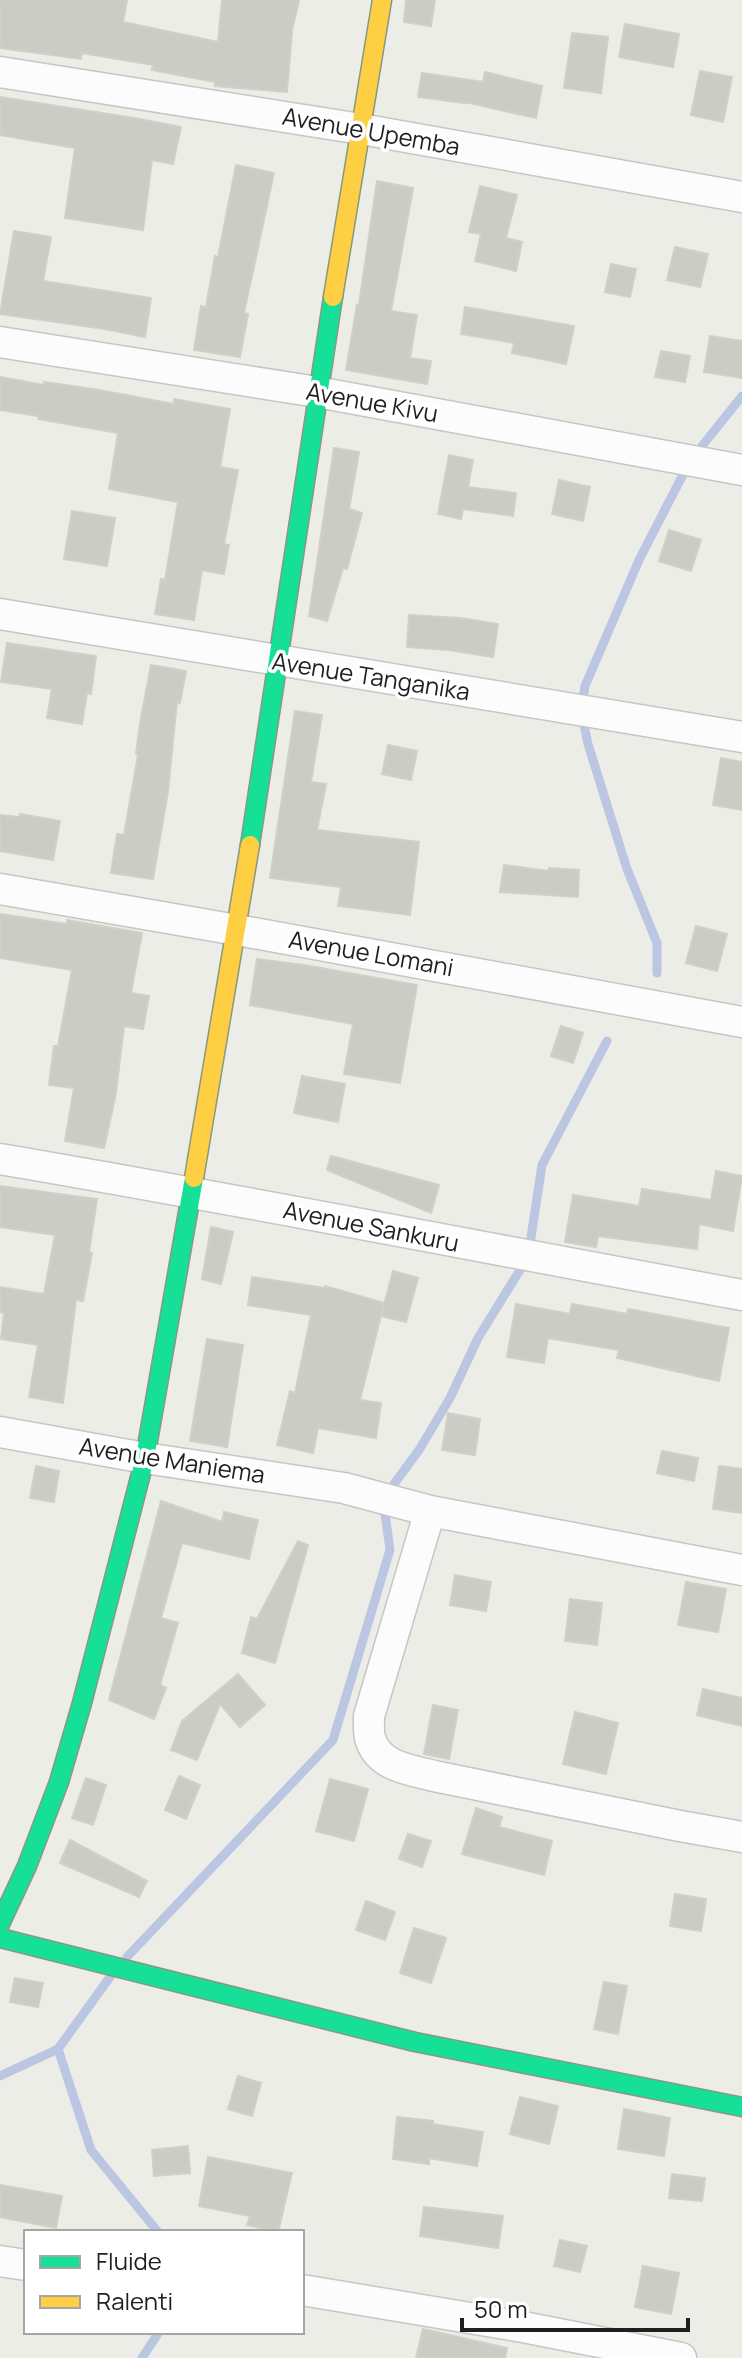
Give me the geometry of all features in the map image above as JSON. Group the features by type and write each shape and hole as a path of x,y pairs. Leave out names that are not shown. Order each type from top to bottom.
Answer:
{"street":[{"path":"0,1924 27,1866 59,1782 145,1458 237,930 317,392 382,0"},
{"name":"Avenue Upemba","path":"0,72 361,129 742,197"},
{"name":"Avenue Kivu","path":"0,342 317,392 742,470"},
{"name":"Avenue Tanganika","path":"0,614 742,737"},
{"name":"Avenue Lomani","path":"0,889 742,1022"},
{"name":"Avenue Sankuru","path":"0,1159 191,1191 742,1295"},
{"name":"Avenue Maniema","path":"0,1432 344,1488 430,1511"},
{"path":"742,1570 430,1511 369,1716 370,1739 380,1757 404,1769 742,1837"},
{"path":"0,1938 415,2042 742,2107"},
{"path":"0,2261 24,2265"},
{"path":"304,2290 523,2327 681,2358"}],"building":[{"path":"0,0 127,0 123,22 218,42 222,0 299,0 292,31 287,92 215,86 215,82 152,70 153,65 82,53 81,59 0,48"},
{"path":"406,0 435,0 431,26 404,22"},
{"path":"625,24 679,34 673,67 619,57"},
{"path":"572,33 608,37 601,93 564,88"},
{"path":"700,71 732,77 723,122 691,115"},
{"path":"485,72 542,86 536,118 465,102 418,97 422,73 483,82"},
{"path":"0,97 181,127 173,164 152,160 143,230 65,218 75,148 0,135"},
{"path":"236,165 274,173 244,313 248,314 240,357 194,350 201,306 206,307"},
{"path":"377,181 413,188 391,311 417,315 410,358 431,361 427,384 346,370"},
{"path":"480,186 517,195 506,238 522,242 516,271 475,261 481,234 469,232"},
{"path":"14,231 51,237 43,281 151,298 145,337 0,314"},
{"path":"675,247 708,254 700,287 667,280"},
{"path":"611,264 636,269 630,297 605,292"},
{"path":"465,307 574,326 566,364 512,353 514,343 461,334"},
{"path":"710,336 742,341 742,378 704,372"},
{"path":"661,351 690,356 685,382 655,377"},
{"path":"0,377 174,404 174,399 230,409 220,467 238,470 224,544 229,545 224,574 202,570 194,620 155,614 161,579 165,580 178,502 109,489 118,433 0,410"},
{"path":"334,448 359,452 349,509 362,513 347,569 343,568 327,621 309,616"},
{"path":"449,455 473,460 468,487 516,493 513,516 463,509 461,519 438,514"},
{"path":"559,480 590,487 583,521 552,514"},
{"path":"72,511 115,518 107,566 64,559"},
{"path":"669,530 701,540 691,571 659,561"},
{"path":"409,615 498,624 493,657 407,647"},
{"path":"7,643 96,656 91,694 87,693 82,724 47,718 52,689 1,682"},
{"path":"151,665 186,671 180,703 177,702 168,791 153,879 111,873 117,834 124,835"},
{"path":"295,711 322,715 311,782 326,784 317,830 419,842 410,915 338,906 341,887 270,878"},
{"path":"388,745 417,751 411,780 382,774"},
{"path":"721,758 742,762 742,810 713,805"},
{"path":"20,814 60,821 53,860 0,851 0,815 20,817"},
{"path":"504,865 549,871 549,868 579,870 578,897 500,892"},
{"path":"0,914 67,924 67,920 142,933 131,993 149,996 143,1029 124,1026 116,1093 104,1148 65,1141 74,1088 49,1085 54,1046 58,1046 72,970 0,958"},
{"path":"696,926 727,934 717,971 686,963"},
{"path":"257,959 417,985 400,1083 344,1074 353,1024 250,1005"},
{"path":"561,1026 583,1033 573,1063 551,1056"},
{"path":"302,1076 345,1084 338,1122 294,1113"},
{"path":"331,1156 439,1185 431,1213 327,1170"},
{"path":"716,1171 742,1176 733,1231 699,1224 697,1249 598,1236 596,1247 565,1242 573,1195 639,1206 642,1189 711,1200"},
{"path":"0,1186 97,1199 83,1301 76,1300 63,1403 29,1397 38,1345 1,1339 4,1313 0,1312 0,1287 44,1294 55,1235 0,1227"},
{"path":"211,1227 233,1232 221,1284 202,1279"},
{"path":"393,1271 418,1278 406,1322 381,1316"},
{"path":"252,1277 325,1286 384,1303 360,1400 381,1403 376,1438 318,1428 313,1453 277,1445 290,1391 295,1393 311,1315 248,1305"},
{"path":"516,1304 570,1314 572,1304 627,1314 628,1309 729,1328 719,1381 617,1358 619,1350 548,1338 544,1363 507,1357"},
{"path":"207,1339 243,1345 227,1447 190,1441"},
{"path":"448,1413 480,1419 475,1455 442,1450"},
{"path":"662,1451 698,1458 694,1481 657,1473"},
{"path":"36,1466 59,1471 54,1502 30,1498"},
{"path":"719,1466 742,1469 742,1513 713,1509"},
{"path":"161,1501 222,1522 224,1512 258,1520 249,1559 182,1543 161,1618 178,1623 160,1685 166,1688 154,1719 109,1700"},
{"path":"298,1541 308,1545 275,1663 242,1653 251,1617 257,1619"},
{"path":"455,1575 491,1582 486,1611 450,1605"},
{"path":"686,1582 726,1589 718,1632 678,1625"},
{"path":"570,1599 602,1603 597,1645 565,1641"},
{"path":"238,1674 265,1705 240,1727 220,1704 197,1760 171,1750 182,1721"},
{"path":"703,1689 742,1698 742,1726 697,1715"},
{"path":"433,1705 458,1710 449,1759 424,1754"},
{"path":"575,1712 618,1723 606,1774 563,1764"},
{"path":"179,1776 200,1785 186,1819 165,1810"},
{"path":"86,1778 106,1785 93,1825 72,1818"},
{"path":"330,1779 368,1789 354,1841 316,1831"},
{"path":"476,1808 502,1817 499,1827 552,1841 544,1875 462,1854"},
{"path":"408,1834 431,1841 422,1867 399,1859"},
{"path":"70,1840 147,1881 139,1897 60,1863"},
{"path":"675,1894 706,1899 701,1931 670,1926"},
{"path":"366,1901 395,1912 385,1940 356,1930"},
{"path":"414,1928 446,1938 431,1983 400,1973"},
{"path":"15,1978 43,1983 38,2007 10,2002"},
{"path":"604,1982 627,1986 618,2034 594,2029"},
{"path":"238,2076 261,2083 252,2116 228,2109"},
{"path":"520,2097 558,2106 549,2144 510,2134"},
{"path":"624,2109 670,2118 664,2156 618,2149"},
{"path":"397,2117 483,2132 477,2166 429,2158 429,2164 393,2159"},
{"path":"188,2146 190,2173 154,2176 152,2150"},
{"path":"208,2157 292,2173 278,2230 247,2225 250,2216 199,2206"},
{"path":"672,2174 705,2178 702,2201 669,2198"},
{"path":"0,2185 62,2196 56,2228 0,2217"},
{"path":"424,2207 503,2216 498,2248 420,2236"},
{"path":"560,2240 587,2246 580,2272 554,2266"},
{"path":"643,2266 679,2273 671,2314 635,2307"},
{"path":"423,2329 507,2348 505,2358 416,2358"}],"waterway":[{"path":"657,973 657,943 627,869 588,744 581,711 585,686 639,560 690,461 742,396"},
{"path":"127,1957 333,1740 390,1550 383,1499 419,1450 450,1398 478,1338 528,1257 542,1165 607,1041"},
{"path":"0,2076 58,2049 110,1977"},
{"path":"58,2049 91,2150 156,2230"},
{"path":"142,2358 158,2334"}],"traffic: fast":[{"path":"250,845 333,297"},
{"path":"0,1924 27,1866 59,1782 82,1703 145,1458 194,1178"},
{"path":"0,1938 415,2042 742,2107"}],"traffic: slow":[{"path":"333,297 382,0"},
{"path":"194,1178 250,845"}]}
